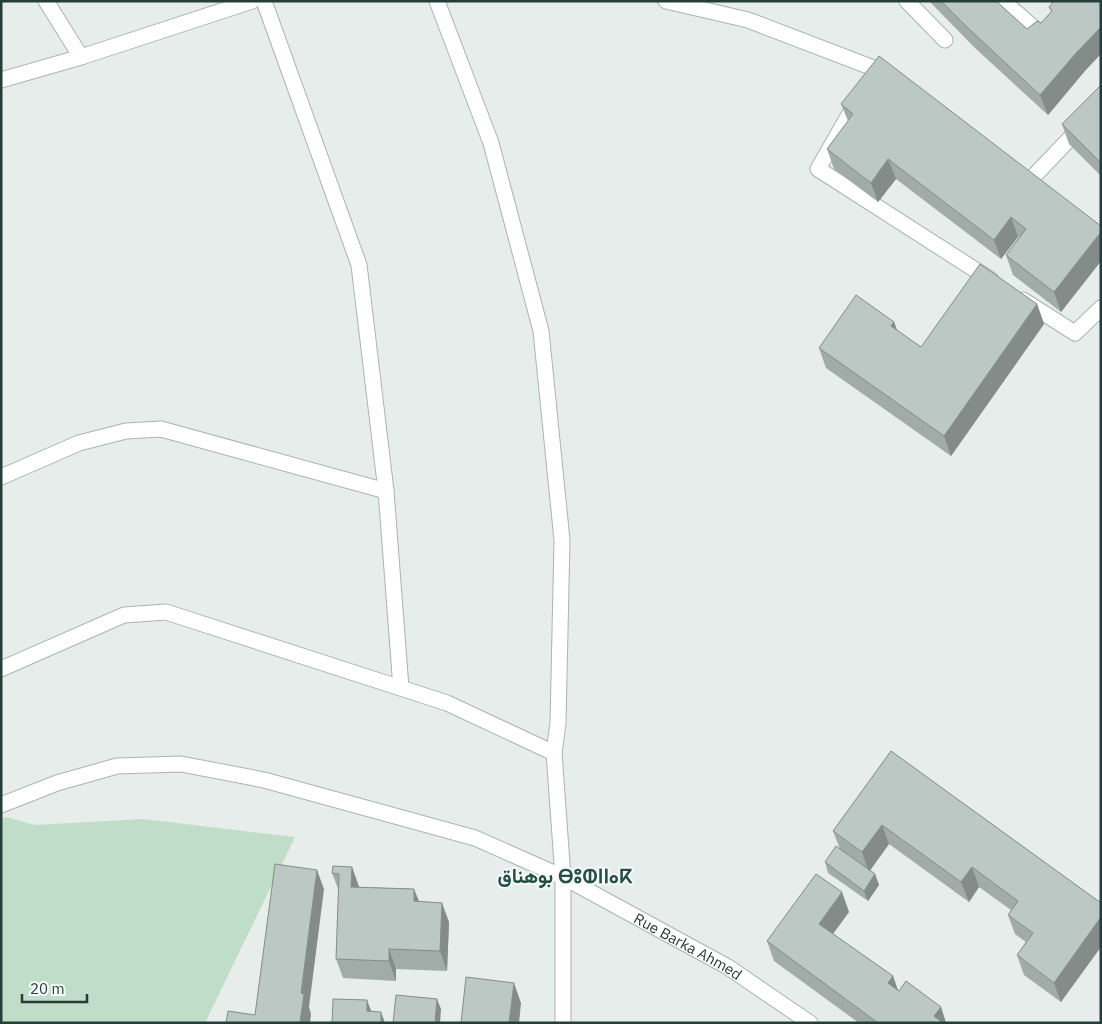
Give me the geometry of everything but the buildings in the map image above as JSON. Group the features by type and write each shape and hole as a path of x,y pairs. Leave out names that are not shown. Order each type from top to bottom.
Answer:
{"street":[{"path":"46,1 81,57"},
{"path":"1,80 81,57 252,1"},
{"path":"264,1 359,265 386,491 401,688"},
{"path":"437,1 491,143 541,331 562,540 558,724 554,753 563,876 563,1023"},
{"path":"666,1 748,20 877,67 900,80"},
{"path":"907,1 945,40"},
{"path":"1003,1 1042,36 1075,1"},
{"path":"877,67 818,169 1075,333 1101,308"},
{"path":"1049,187 1030,173 1101,106"},
{"path":"1,478 79,444 126,432 162,429 386,491"},
{"path":"1,669 124,615 166,612 447,703 554,753"},
{"name":"Rue Barka Ahmed","path":"1,805 57,782 116,766 181,764 264,780 475,838 563,876 728,968 810,1023"}],"green space":[{"path":"6,817 35,825 143,819 295,837 205,1023 1,1023 1,819"}],"district":[{"name":"بوهناق ⴱⵓⵀⵏⵏⴰⴽ","path":"565,875"}]}
